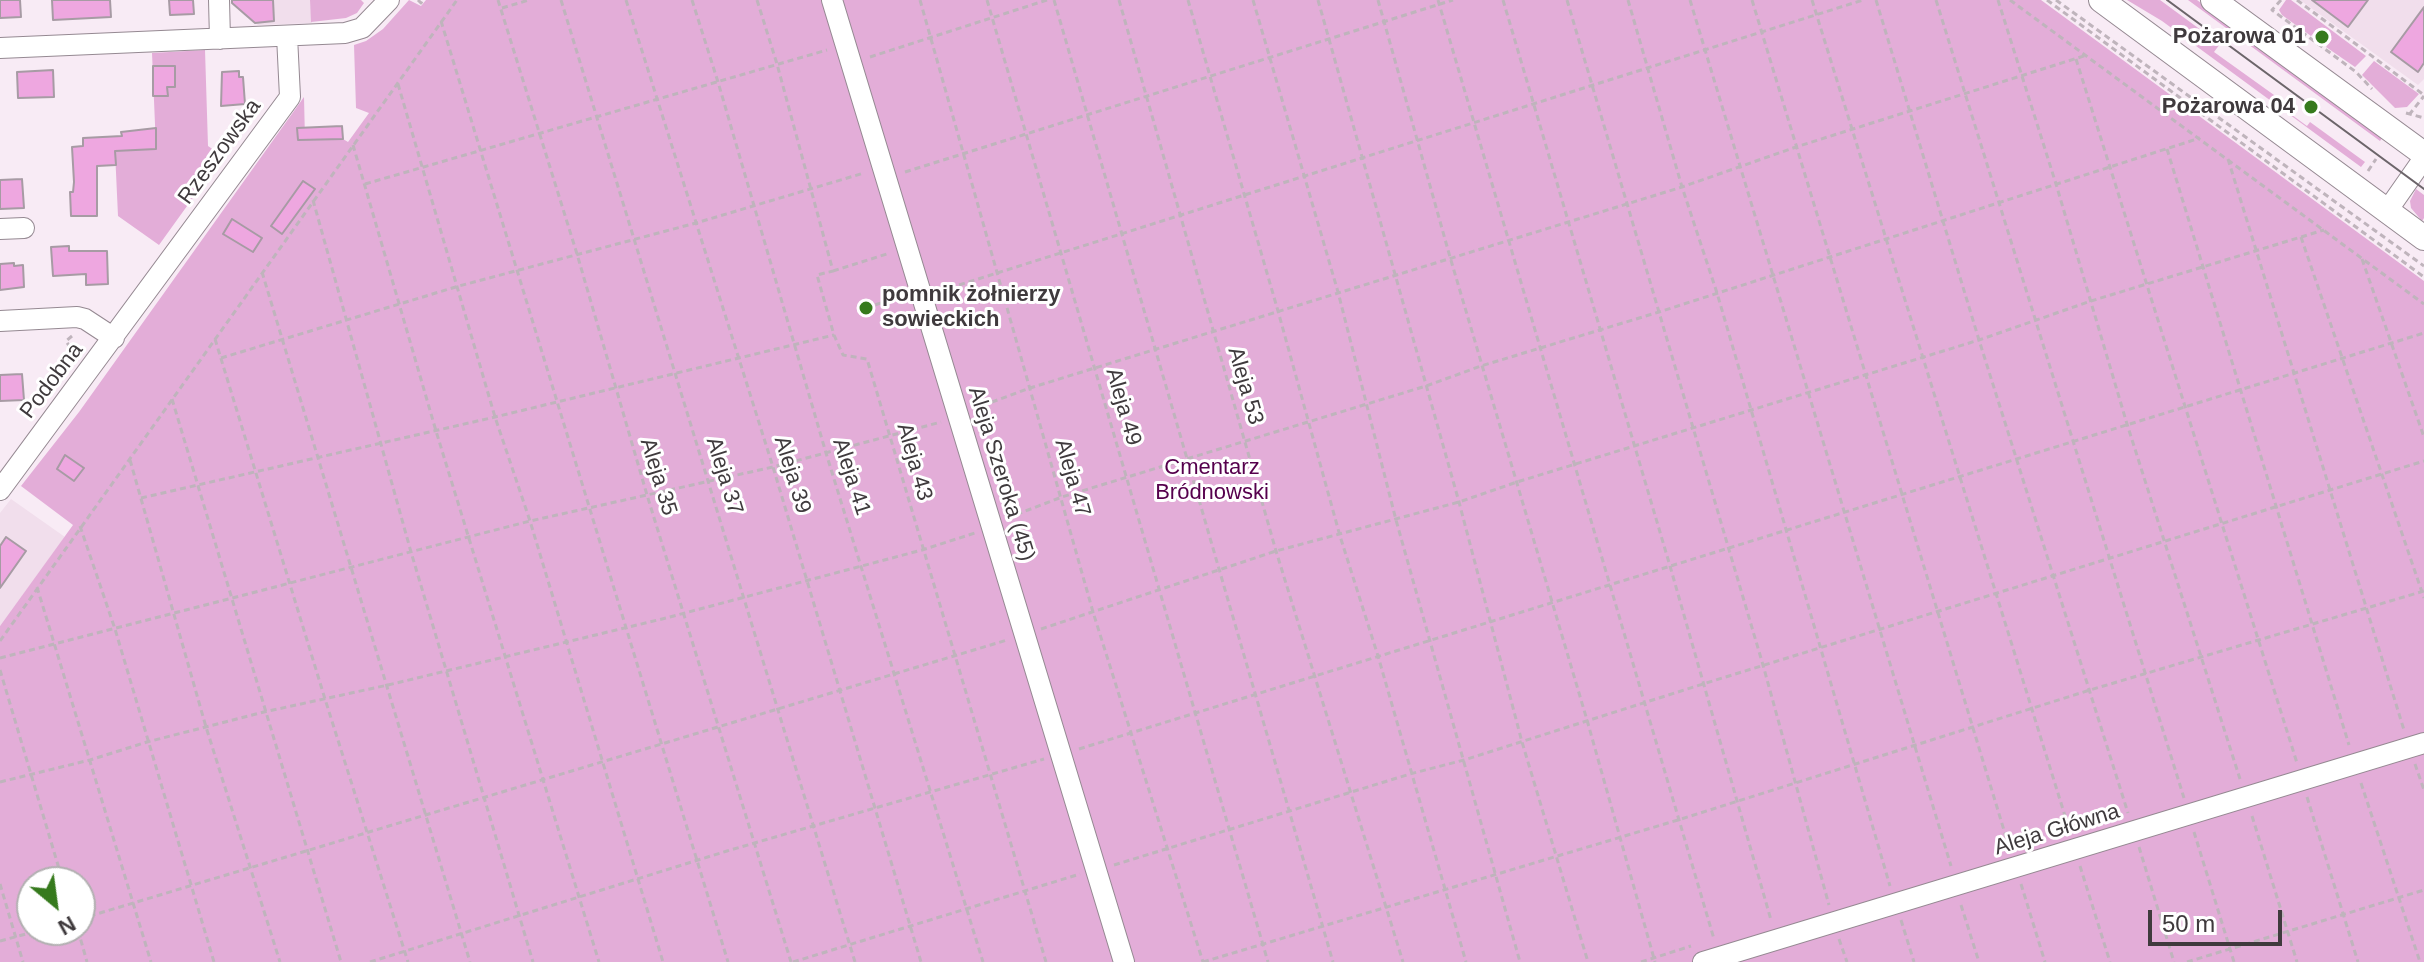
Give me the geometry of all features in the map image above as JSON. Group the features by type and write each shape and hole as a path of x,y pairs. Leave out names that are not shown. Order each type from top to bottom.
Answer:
{"main road":[{"path":"2101,0 2424,238"},
{"path":"2213,0 2424,156"}],"street":[{"path":"219,0 220,39"},
{"path":"0,48 345,33 362,28 389,0"},
{"name":"Aleja Szeroka (45)","path":"832,0 1124,962"},
{"name":"Rzeszowska","path":"114,338 290,97 287,36"},
{"path":"2387,211 2424,156"},
{"path":"0,229 24,228"},
{"path":"0,321 77,317 114,338"},
{"name":"Podobna","path":"0,490 114,338"},
{"name":"Aleja Główna","path":"1711,959 1833,922 1898,910 2018,875 2416,750"}],"path":[{"path":"0,641 457,0"},
{"name":"Aleja 35","path":"498,0 792,962"},
{"path":"501,9 529,0"},
{"name":"Aleja 37","path":"561,0 855,962"},
{"name":"Aleja 39","path":"626,0 773,467 921,962"},
{"name":"Aleja 41","path":"692,0 826,453 983,962"},
{"path":"757,0 833,271"},
{"name":"Aleja 47","path":"920,0 1093,612 1203,962"},
{"name":"Aleja 49","path":"987,0 1268,962"},
{"path":"365,184 777,64 849,54 931,37 1047,0"},
{"path":"1054,0 1333,962"},
{"name":"Aleja 53","path":"1119,0 1276,551 1403,962"},
{"path":"1188,0 1340,536 1378,656 1466,962"},
{"path":"1253,0 1338,292 1396,520 1520,962"},
{"path":"1318,0 1459,502 1522,742 1588,962"},
{"path":"1378,0 1655,962"},
{"path":"221,358 459,286 696,223 811,188 966,154 1453,0"},
{"path":"1503,0 1777,939"},
{"path":"1567,0 1763,665 1833,922"},
{"path":"1628,0 1682,187 1717,293 1853,766 1914,962"},
{"path":"1690,0 1979,962"},
{"path":"1752,0 2045,962"},
{"path":"1812,0 2110,962"},
{"path":"866,308 1182,215 1863,0"},
{"path":"1876,0 2174,962"},
{"path":"1936,0 2184,799"},
{"path":"1998,0 2127,424 2297,962"},
{"path":"2010,0 2424,304"},
{"path":"2047,0 2424,277"},
{"path":"2056,0 2424,266"},
{"path":"2281,0 2272,10 2356,72 2374,91"},
{"path":"2297,0 2424,96 2410,114"},
{"path":"1439,2 1645,702 1678,820 1711,959"},
{"path":"441,21 728,962"},
{"path":"0,658 530,521 773,467 959,417 973,408 1030,388 1682,187 1796,147 2087,55"},
{"path":"2076,59 2358,962"},
{"path":"398,84 495,417 530,521 663,962"},
{"path":"2401,112 2424,118"},
{"path":"0,782 264,712 626,628 922,550 992,527 1003,519 1062,497 1426,386 2200,138"},
{"path":"353,145 436,431 599,962"},
{"path":"2167,149 2311,624 2420,962"},
{"path":"2228,159 2365,609 2416,750 2424,790"},
{"path":"2365,174 2375,161 2367,159"},
{"path":"313,200 411,552 533,962"},
{"path":"96,914 954,657 1276,551 1459,502 2324,230"},
{"path":"2301,237 2424,598"},
{"path":"141,498 834,335 817,275 907,247"},
{"path":"2361,257 2424,437"},
{"path":"262,272 470,962"},
{"path":"78,330 66,341 79,362"},
{"path":"370,962 813,825 1132,733 2424,333"},
{"name":"Aleja 43","path":"834,335 843,355 867,359 1046,962"},
{"path":"215,339 408,962"},
{"path":"172,399 341,962"},
{"path":"130,459 206,727 280,962"},
{"path":"792,962 1464,760 2424,461"},
{"path":"80,526 115,629 214,962"},
{"path":"37,587 151,962"},
{"path":"1203,962 1678,820 2090,690 2423,592"},
{"path":"0,670 58,866"},
{"path":"2193,829 2234,962"},
{"path":"0,884 16,937 0,941"},
{"path":"2187,962 2424,890"}],"shaded area":[{"path":"238,0 310,0 312,23 258,25 238,8"},
{"path":"2300,0 2424,0 2424,79 2418,85"},
{"path":"11,499 65,537 0,626 0,513"}],"green space":[{"path":"310,0 361,0 364,3 357,13 346,18 311,22"},
{"name":"Cmentarz Bródnowski","path":"409,0 421,6 426,0 2041,0 2424,281 2424,962 0,962 0,626 73,525 21,486 79,412 304,97 305,140 343,139 348,142 369,113 356,108 354,45 383,29"},
{"path":"2127,0 2160,0 2220,44 2214,52 2295,110 2292,115 2307,126 2310,122 2365,162 2361,167 2162,21"},
{"path":"2188,0 2197,0 2383,137 2380,141"},
{"path":"2286,0 2291,0 2366,56 2355,67 2326,47 2332,39 2317,29 2311,36 2282,15 2279,10"},
{"path":"205,50 208,146 223,156 159,245 118,216 115,151 156,148 152,53"},
{"path":"2374,61 2419,94 2407,107 2395,108 2362,75"},
{"path":"2416,189 2424,195 2422,221 2411,208 2410,201"}],"building":[{"path":"0,0 20,0 21,17 0,18"},
{"path":"52,0 110,0 111,17 53,20"},
{"path":"169,0 193,0 194,14 170,15"},
{"path":"232,0 273,0 274,21 255,23"},
{"path":"2312,0 2368,0 2348,27"},
{"path":"2424,7 2424,63 2418,72 2391,52"},
{"path":"153,66 175,66 175,87 167,87 168,96 153,96"},
{"path":"53,70 54,97 18,98 17,72"},
{"path":"239,71 239,77 243,77 245,104 221,106 222,72"},
{"path":"342,126 343,139 298,140 297,128"},
{"path":"156,128 156,149 115,151 116,165 97,166 97,216 71,216 70,192 73,192 74,182 72,147 83,146 83,138 122,136 121,132"},
{"path":"22,179 24,208 0,209 0,180"},
{"path":"303,181 315,189 282,234 271,226"},
{"path":"232,219 262,238 253,252 223,234"},
{"path":"69,246 69,251 107,251 108,284 86,285 86,274 53,276 51,247"},
{"path":"14,263 14,266 23,265 24,287 0,290 0,264"},
{"path":"22,374 24,400 0,401 0,375"},
{"path":"65,455 84,468 74,481 57,469"},
{"path":"6,537 26,551 0,588 0,546"}],"tram line":[{"path":"2167,0 2424,189"}],"place":[{"name":"Pożarowa 01","path":"2322,37"},
{"name":"Pożarowa 04","path":"2311,107"},
{"name":"pomnik żołnierzy sowieckich","path":"866,308"}]}
